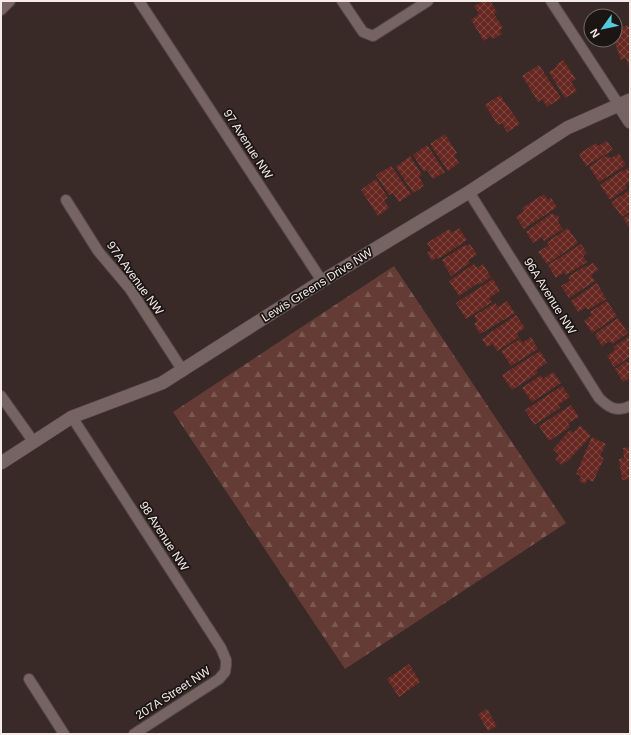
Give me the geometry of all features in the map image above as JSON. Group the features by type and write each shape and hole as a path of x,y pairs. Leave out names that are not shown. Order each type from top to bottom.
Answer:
{"street":[{"path":"1,10 10,1"},
{"name":"97 Avenue NW","path":"139,1 322,282"},
{"path":"342,1 363,32 373,36 428,1"},
{"path":"551,1 624,102 630,122"},
{"name":"Lewis Greens Drive NW","path":"1,462 72,417 162,383 183,371 322,282 469,192 567,128 624,102"},
{"name":"96A Avenue NW","path":"469,192 599,398 608,406 615,409 621,410 630,406"},
{"name":"97A Avenue NW","path":"66,200 98,251 130,289 183,371"},
{"path":"1,396 33,441"},
{"name":"98 Avenue NW","path":"72,417 221,648 226,660 225,672"},
{"name":"207A Street NW","path":"134,734 219,679 225,672"},
{"path":"29,679 64,734"}],"green space":[{"path":"394,266 566,523 345,669 173,412"}],"building":[{"path":"483,1 490,1 497,12 494,14 503,28 500,30 502,34 493,39 491,36 484,41 471,20 479,14 474,6"},
{"path":"628,25 630,30 629,67 626,58 621,60 617,48 623,48 623,27"},
{"path":"563,60 576,79 571,82 577,91 565,98 549,72 557,67 556,65"},
{"path":"539,65 561,98 547,107 542,99 538,102 522,76"},
{"path":"500,95 520,124 507,132 502,123 498,125 485,105"},
{"path":"445,134 457,153 454,155 459,163 448,171 430,144"},
{"path":"607,141 613,150 586,166 579,154 596,143 598,146"},
{"path":"427,145 445,172 433,179 427,170 424,172 413,155"},
{"path":"619,154 626,165 599,182 589,167 605,156 610,158"},
{"path":"410,156 422,175 419,177 424,186 413,193 396,167"},
{"path":"391,166 411,194 399,202 393,193 389,195 376,175"},
{"path":"628,168 630,171 630,182 625,185 627,188 610,200 600,185"},
{"path":"376,179 388,198 384,200 389,208 378,216 361,190"},
{"path":"630,190 630,211 622,217 611,202"},
{"path":"544,194 548,200 551,198 557,207 524,229 516,217 524,211 522,208"},
{"path":"552,213 559,216 558,222 563,229 544,241 542,237 533,243 526,232"},
{"path":"630,214 630,229 623,218"},
{"path":"459,228 467,240 438,259 437,257 432,261 427,253 431,250 427,243 449,229 452,233"},
{"path":"568,228 578,243 547,264 538,252 549,245 547,242"},
{"path":"470,244 477,255 468,260 470,263 451,276 442,260 465,245"},
{"path":"581,244 587,253 583,256 587,262 566,275 564,272 556,278 548,265"},
{"path":"593,263 598,270 591,275 595,281 569,298 561,286 570,281 568,277 585,266 586,267"},
{"path":"474,264 477,268 483,264 491,277 479,285 478,283 459,296 449,281"},
{"path":"493,279 500,291 489,298 492,302 466,319 456,303"},
{"path":"597,283 606,299 588,310 586,307 578,312 571,301"},
{"path":"507,301 515,313 480,334 474,324 477,321 474,316 495,303 498,307"},
{"path":"607,301 617,316 592,333 584,321 592,315 590,312"},
{"path":"516,315 525,328 517,333 519,337 497,351 493,344 487,347 482,339"},
{"path":"618,318 628,333 612,344 610,341 602,346 595,335 597,334 596,333"},
{"path":"630,336 630,357 614,367 607,356 615,350 613,347"},
{"path":"531,337 538,349 511,366 501,351 520,339 522,343"},
{"path":"540,351 547,363 536,370 538,373 512,390 502,375"},
{"path":"627,361 628,363 630,361 630,378 623,382 615,369"},
{"path":"553,372 561,383 532,402 522,388 541,375 543,379"},
{"path":"562,386 570,397 558,405 560,408 534,425 525,410"},
{"path":"571,405 579,417 568,423 570,427 549,441 539,426"},
{"path":"580,425 591,436 567,462 566,461 562,465 555,459 559,455 553,449 570,430 573,433"},
{"path":"592,437 606,444 600,456 604,458 593,482 588,479 585,484 579,481 581,476 576,474"},
{"path":"630,447 630,479 622,480 619,459 624,458 623,448"},
{"path":"409,664 420,682 399,697 387,679"},
{"path":"487,709 497,726 488,731 478,714"}]}
